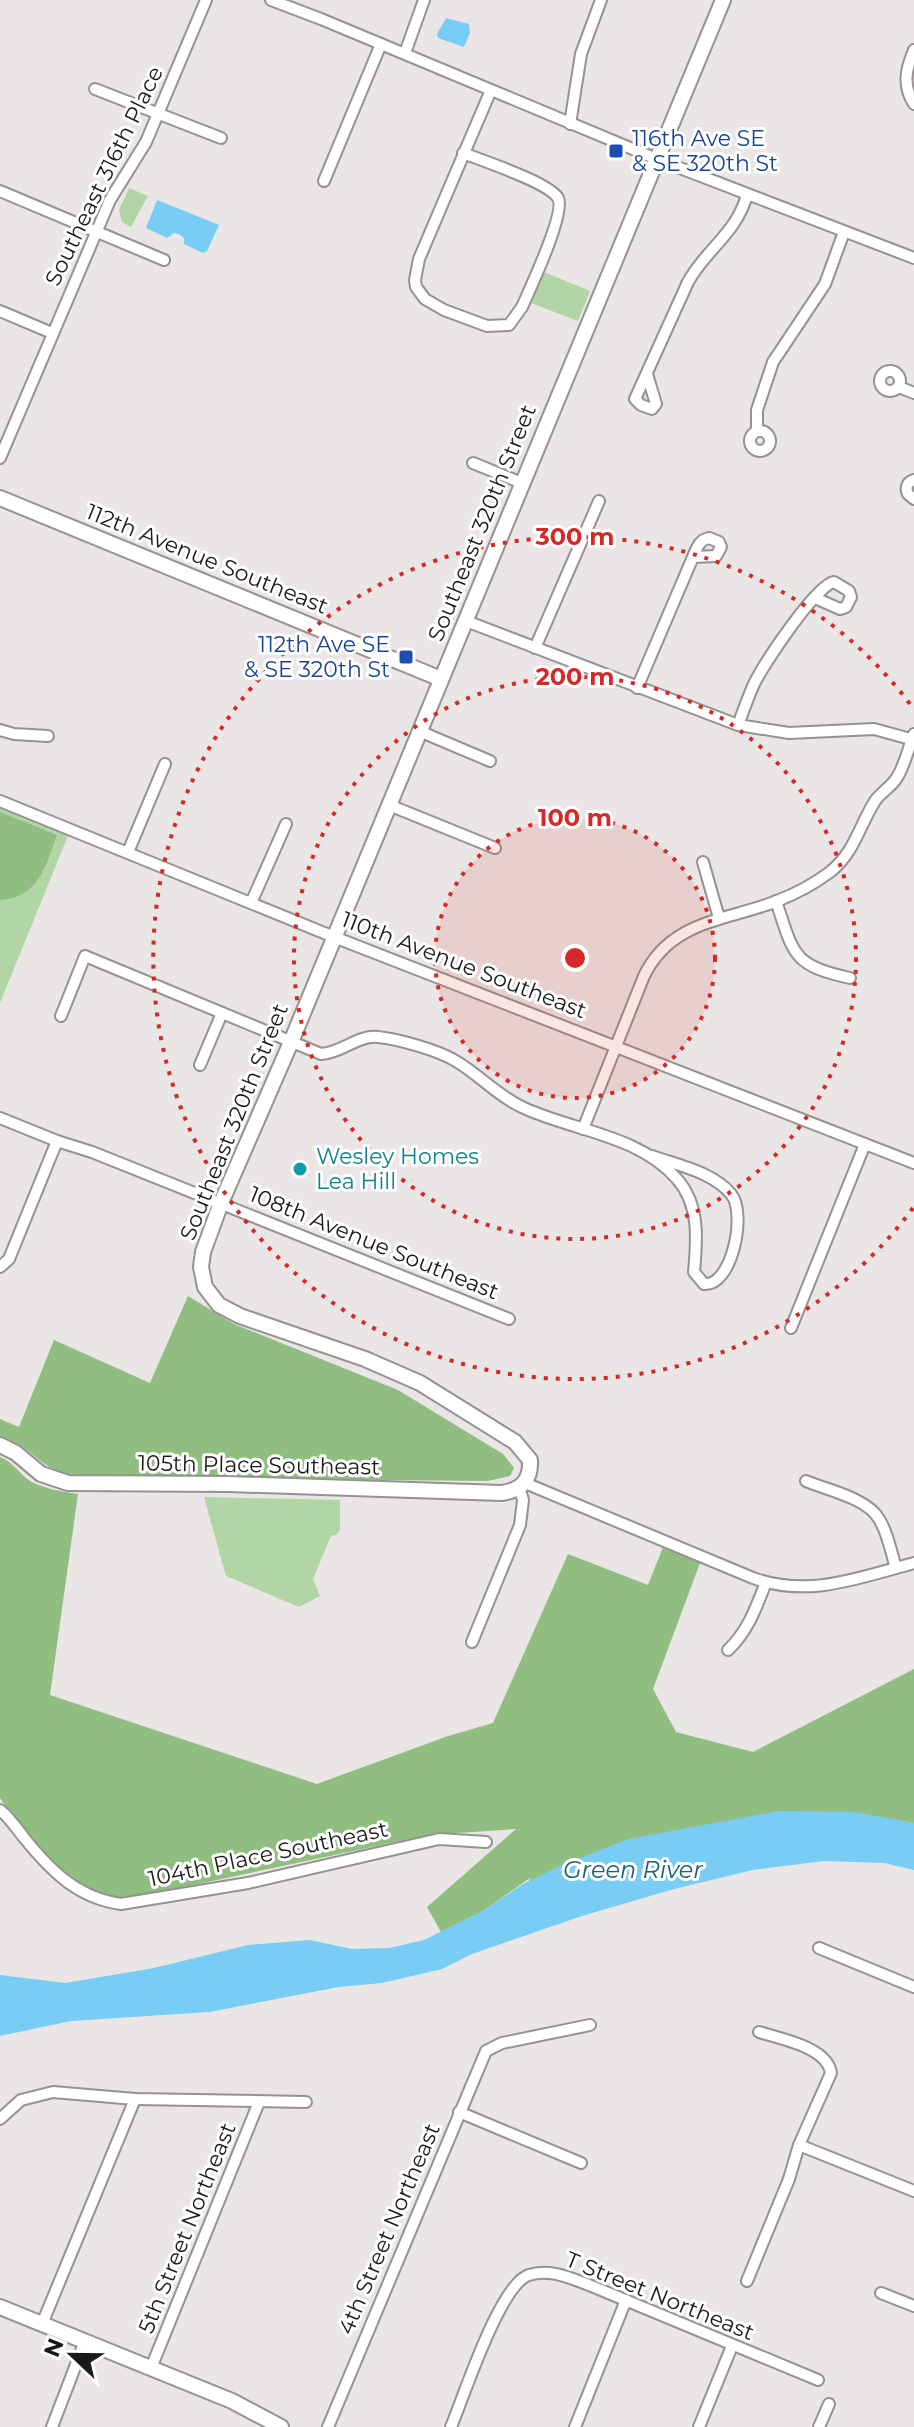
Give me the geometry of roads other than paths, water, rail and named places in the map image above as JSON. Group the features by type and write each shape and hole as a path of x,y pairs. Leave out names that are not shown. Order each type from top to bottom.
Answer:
{"street":[{"name":"Southeast 316th Place","path":"0,458 110,200 146,142 206,0"},
{"path":"271,0 659,160 914,258"},
{"path":"405,53 424,0"},
{"path":"570,124 581,54 601,0"},
{"name":"Southeast 320th Street","path":"522,1485 530,1470 530,1460 524,1451 436,1392 375,1362 240,1316 219,1305 205,1287 202,1260 221,1203 291,1042 723,0"},
{"path":"324,181 381,44"},
{"path":"914,50 906,84 914,104"},
{"path":"95,89 221,138"},
{"path":"463,153 540,185 558,198 560,210 555,225 522,307 509,325 487,326 456,314 425,299 416,287 415,273 419,259 463,153 491,90"},
{"path":"0,191 164,260"},
{"path":"647,374 688,282 698,266 732,229 747,195"},
{"path":"757,431 757,410 773,362 825,284 844,232"},
{"path":"0,311 52,333"},
{"path":"899,387 914,393"},
{"path":"473,463 522,483"},
{"path":"914,480 906,488 914,499"},
{"name":"112th Avenue Southeast","path":"0,498 441,679"},
{"path":"535,648 599,501"},
{"path":"637,688 693,557"},
{"path":"738,725 766,664 815,598"},
{"path":"466,621 738,725 789,733 874,729 913,737 899,774 876,799 848,855 819,879 776,901 719,918 673,940 655,956 615,1044 583,1129"},
{"path":"0,730 25,736 48,736"},
{"path":"419,731 490,761"},
{"path":"128,852 165,764"},
{"name":"110th Avenue Southeast","path":"0,801 334,937 914,1163"},
{"path":"389,805 495,848"},
{"path":"251,903 286,824"},
{"path":"703,862 719,918"},
{"path":"776,901 791,946 802,959 819,971 850,978"},
{"path":"61,1016 85,956 326,1054 337,1052 356,1041 375,1037 445,1055 503,1098 546,1117 702,1174 729,1191 739,1215 735,1242 726,1267 718,1280 711,1284 704,1284 694,1272 696,1224 693,1206 664,1165 652,1156"},
{"path":"200,1065 222,1013"},
{"name":"108th Avenue Southeast","path":"0,1118 509,1319"},
{"path":"0,1267 9,1259 57,1141"},
{"path":"791,1328 865,1144"},
{"name":"105th Place Southeast","path":"0,1445 50,1478 79,1484 228,1484 485,1493 510,1492 522,1485"},
{"path":"806,1481 856,1501 876,1514 896,1568"},
{"path":"472,1642 520,1525 522,1485 766,1582 790,1588 813,1586 914,1563"},
{"path":"728,1650 741,1638 750,1622 766,1582"},
{"name":"104th Place Southeast","path":"0,1810 43,1861 71,1887 101,1901 121,1904 248,1883 439,1839 486,1842"},
{"path":"819,1948 914,1987"},
{"name":"4th Street Northeast","path":"328,2427 488,2048 590,2025"},
{"path":"747,2281 789,2179 799,2145 830,2078 831,2068 823,2058 808,2049 759,2032"},
{"path":"0,2119 21,2100 46,2092 65,2091 135,2099 306,2102"},
{"path":"42,2324 135,2099"},
{"name":"5th Street Northeast","path":"151,2368 259,2102"},
{"path":"459,2112 581,2163"},
{"path":"799,2145 914,2190"},
{"name":"T Street Northeast","path":"451,2427 499,2308 516,2282 538,2272 574,2280 626,2300 818,2380"},
{"path":"881,2293 914,2306"},
{"path":"575,2427 626,2300"},
{"path":"0,2307 248,2408 281,2427"},
{"path":"52,2427 85,2341"},
{"path":"699,2427 732,2346"},
{"path":"819,2427 829,2404"}],"water":[{"path":"446,18 469,24 470,33 464,47 438,38 437,34"},
{"path":"157,200 219,225 207,251 203,253 184,244 184,238 179,234 174,233 167,238 146,228"},
{"name":"Green River","path":"779,1811 855,1812 914,1823 914,1870 884,1863 824,1861 753,1870 582,1916 472,1954 442,1969 382,1983 339,1987 209,2012 71,2021 0,2036 0,1975 65,1983 154,1968 248,1945 310,1940 352,1949 389,1948 424,1940 483,1911 523,1884 628,1839"}],"place":[{"name":"116th Ave SE & SE 320th St","path":"616,151"},
{"name":"112th Ave SE & SE 320th St","path":"406,657"},
{"name":"Wesley Homes Lea Hill","path":"300,1169"}]}
